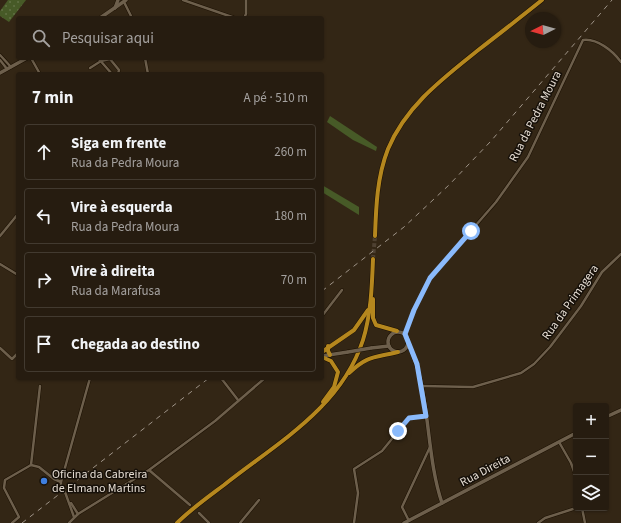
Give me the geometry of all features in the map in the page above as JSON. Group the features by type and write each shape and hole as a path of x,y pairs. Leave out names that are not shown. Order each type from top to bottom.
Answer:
{"main road":[{"path":"375,236 377,197 383,167 394,137 409,113 432,87 542,0"},
{"path":"177,523 316,413 335,393 346,377 363,339 370,307 373,259"},
{"path":"372,286 374,322 379,328 397,331"},
{"path":"324,350 354,330 370,307"},
{"path":"316,413 334,387 338,378 338,372 328,351 328,346"},
{"path":"346,377 371,356 398,352"},
{"path":"324,358 332,361"}],"street":[{"path":"115,8 118,0"},
{"path":"182,0 229,16"},
{"path":"245,16 246,0"},
{"path":"103,16 124,1 131,16"},
{"name":"Rua da Pedra Moura","path":"405,334 414,310 430,278 496,202 528,157 583,40 589,39 616,55"},
{"path":"0,55 9,68"},
{"path":"616,55 621,55"},
{"path":"616,55 621,62"},
{"path":"0,60 9,68"},
{"path":"0,73 23,60"},
{"path":"32,60 39,72"},
{"path":"90,68 106,60"},
{"path":"111,60 119,70 118,72"},
{"path":"145,60 148,72"},
{"path":"101,61 110,72"},
{"path":"0,236 16,216"},
{"name":"Rua da Primagera","path":"421,386 473,386 521,373 534,364 550,347 581,306 602,272 621,254"},
{"path":"0,264 16,274"},
{"path":"324,313 342,290"},
{"path":"413,353 404,350 398,352 392,350 389,346 389,336 397,331 405,334 408,343 413,353 417,364 430,447 442,503"},
{"path":"404,350 408,343"},
{"path":"324,357 389,346"},
{"path":"0,348 12,359 16,355"},
{"path":"61,486 60,482 64,474 89,380"},
{"path":"223,380 238,400"},
{"path":"69,523 78,514 149,470 214,421 263,380"},
{"path":"31,465 40,386"},
{"path":"609,416 621,410"},
{"path":"354,523 358,493 354,469 382,451 409,418 426,416"},
{"name":"Rua Direita","path":"404,523 573,435"},
{"path":"559,442 571,463 575,475"},
{"path":"409,520 402,507 430,447"},
{"path":"31,465 39,468 60,482"},
{"path":"12,523 19,517 4,488 5,480 31,465"},
{"path":"149,470 190,505"},
{"path":"46,473 54,473 57,471 64,474"},
{"path":"54,473 54,479"},
{"path":"65,492 74,517"},
{"path":"240,523 259,500"},
{"path":"69,501 78,514"},
{"path":"538,523 545,518 573,509"},
{"path":"583,511 585,523"},
{"path":"199,513 209,523"}],"green space":[{"path":"8,0 26,0 9,22 0,16 0,11"},
{"path":"330,116 377,147 376,151 353,140 327,122"},
{"path":"324,186 359,207 359,215 324,193"}],"tunnel":[{"path":"373,259 375,236"},
{"path":"61,486 65,492"}],"railway":[{"path":"324,289 404,227 449,185 491,141 612,0"},
{"path":"22,523 206,380"}],"place":[{"name":"Oficina da Cabreira de Elmano Martins","path":"44,481"}],"route":[{"path":"398,431 409,418 426,416 417,364 405,334 414,310 430,278 471,231"}]}
